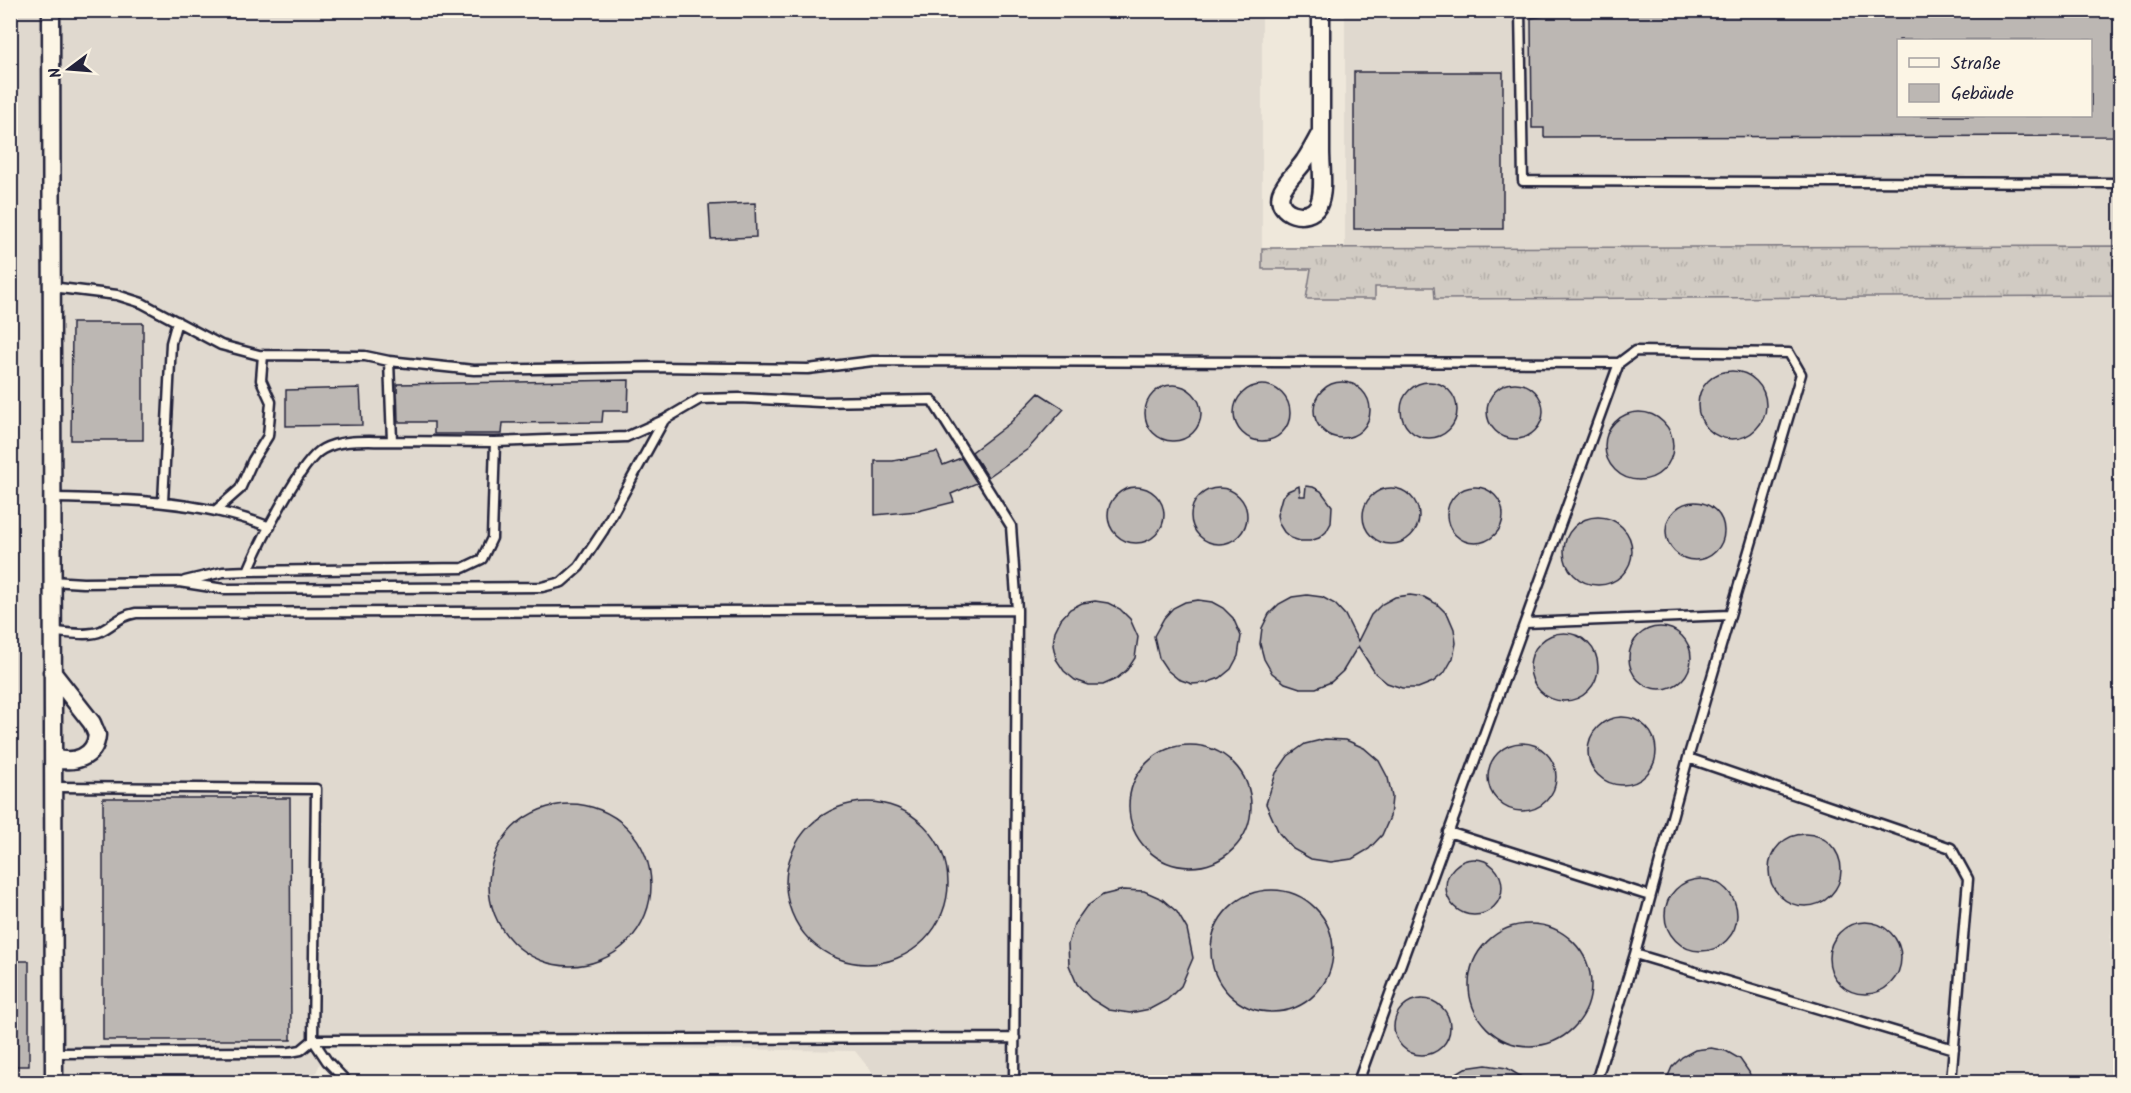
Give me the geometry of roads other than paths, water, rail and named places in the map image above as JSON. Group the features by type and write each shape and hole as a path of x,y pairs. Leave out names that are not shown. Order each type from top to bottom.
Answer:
{"street":[{"path":"51,10 54,1083"},
{"path":"1321,10 1321,132"},
{"path":"52,672 92,723 96,735 91,751 82,758 70,761 54,758"}],"lane":[{"path":"1520,10 1522,181 2121,183"},
{"path":"51,287 117,295 142,303 221,345 238,351 262,355 365,356 389,361 474,370 657,367 808,369 873,361 1619,363"},
{"path":"163,502 171,343 177,321"},
{"path":"1358,1083 1619,363 1635,351 1789,352 1801,374 1688,758 1635,954 1596,1083"},
{"path":"215,511 240,489 253,460 268,436 271,402 261,380 262,355"},
{"path":"389,361 392,441"},
{"path":"248,571 307,463 315,453 335,444 392,441 495,442 626,437 664,420 700,399 739,398 820,402 932,400 1011,526 1017,610 1014,1083"},
{"path":"51,581 179,582 224,589 542,587 562,582 579,567 603,531 664,420"},
{"path":"179,582 223,572 450,569 473,564 482,559 492,538 495,442"},
{"path":"51,498 163,502 242,516 270,527"},
{"path":"52,632 101,631 124,615 136,613 1017,610"},
{"path":"1525,623 1730,615"},
{"path":"1688,758 1951,848 1968,879 1951,1083"},
{"path":"54,787 316,789 314,1040 327,1061 347,1083"},
{"path":"1448,832 1650,896"},
{"path":"1635,954 1954,1049"},
{"path":"54,1053 290,1052 301,1050 314,1040 1015,1038"}]}
